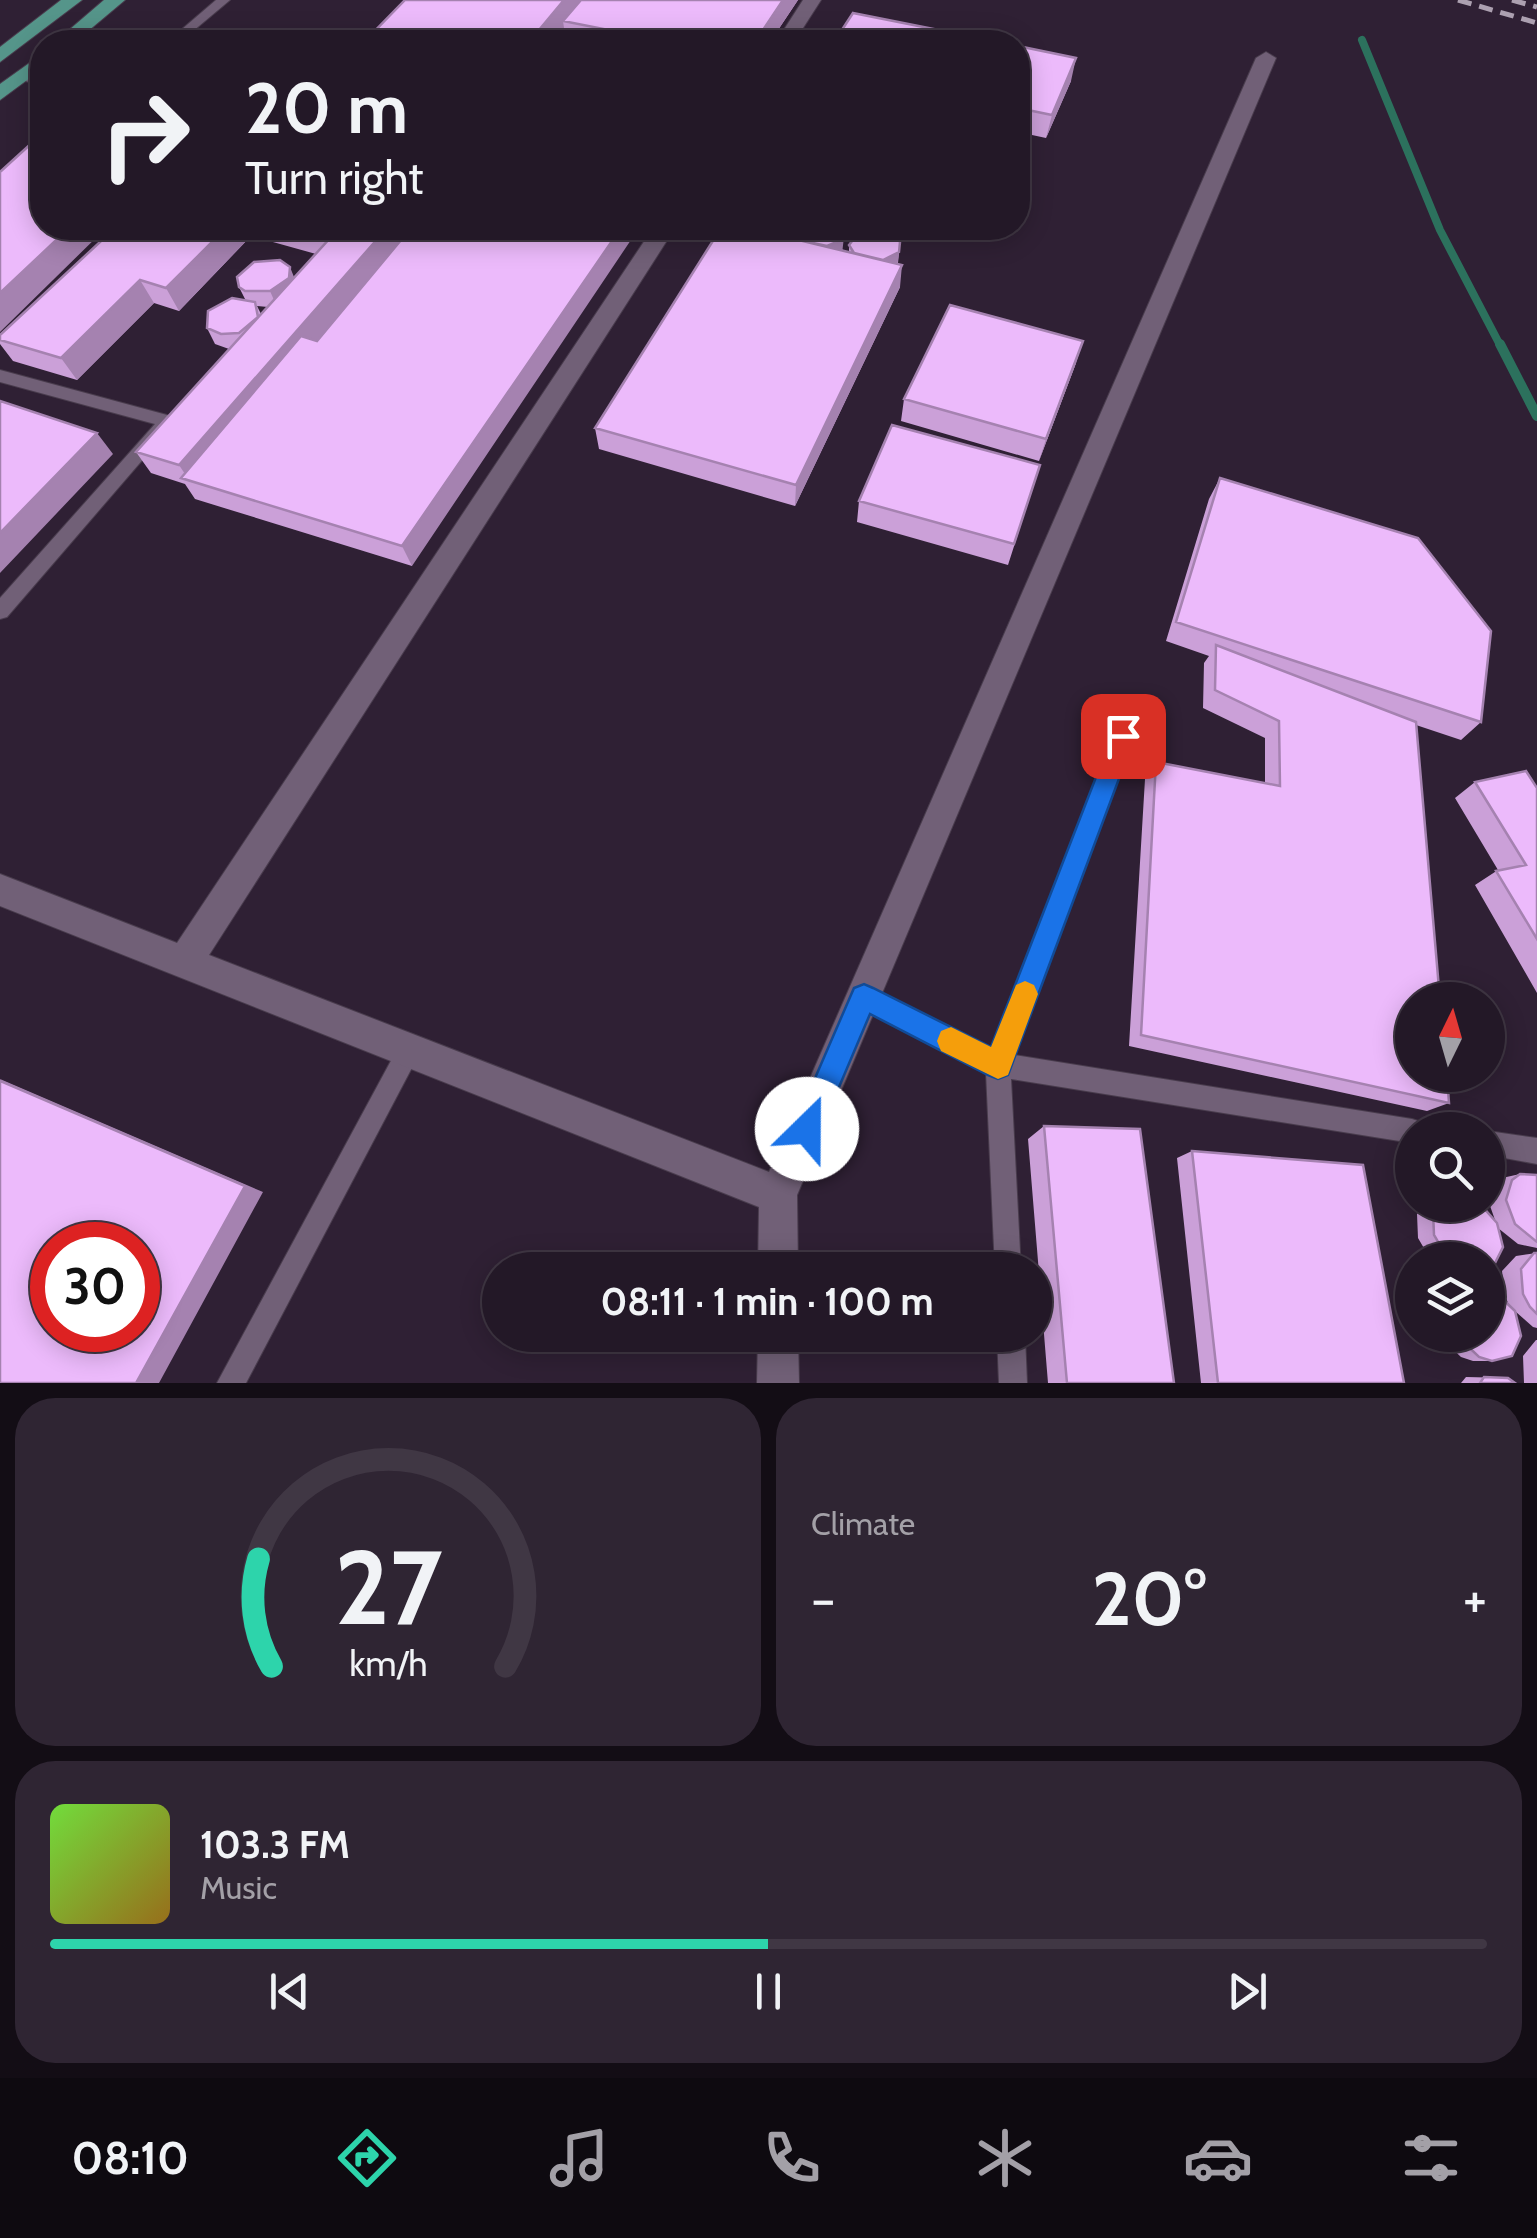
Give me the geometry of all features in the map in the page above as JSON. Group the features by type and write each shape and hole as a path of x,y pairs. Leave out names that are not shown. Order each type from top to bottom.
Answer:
{"main road":[{"path":"34,30 73,0"},
{"path":"79,30 116,0"},
{"path":"0,56 30,33"},
{"path":"0,94 30,80"}],"street":[{"path":"793,30 812,0"},
{"path":"778,1252 778,1195 1266,58"},
{"path":"183,964 656,240"},
{"path":"0,890 778,1195"},
{"path":"778,1352 778,1383"}],"lane":[{"path":"188,30 224,0"},
{"path":"0,376 166,421 0,611"},
{"path":"1007,1252 998,1065 1123,736"},
{"path":"864,997 998,1065 1395,1128"},
{"path":"231,1383 408,1052"},
{"path":"1505,1145 1537,1150"},
{"path":"1012,1352 1013,1383"}],"building":[{"path":"405,0 564,0 539,30 376,30"},
{"path":"581,0 783,0 763,30 608,30 563,21"},
{"path":"853,13 939,30 842,30"},
{"path":"1030,48 1076,58 1052,115 1030,110"},
{"path":"30,145 30,240 56,240 0,293 0,172"},
{"path":"102,240 214,240 166,288 140,280 61,358 0,340 0,335"},
{"path":"328,240 376,240 179,465 136,452"},
{"path":"401,240 613,240 402,546 181,478 301,336 317,341"},
{"path":"713,240 799,240 902,265 796,485 595,428"},
{"path":"799,240 842,240 827,246"},
{"path":"853,240 900,242 899,252 883,260 854,253 849,245"},
{"path":"280,260 290,267 289,278 270,291 245,291 239,287 237,277 254,262"},
{"path":"232,298 255,302 258,317 239,333 221,334 207,328 208,311"},
{"path":"950,305 1083,341 1046,439 904,399"},
{"path":"0,401 97,433 0,533"},
{"path":"892,425 1040,465 1014,544 859,501"},
{"path":"1220,478 1418,538 1491,631 1481,722 1176,622"},
{"path":"1216,645 1416,722 1438,982 1395,982 1395,1091 1141,1035 1156,762 1280,786 1279,721 1215,690"},
{"path":"1526,771 1537,788 1537,939 1496,871 1526,865 1475,782"},
{"path":"0,1081 245,1186 160,1340 160,1222 30,1222 30,1352 153,1352 136,1383 0,1383"},
{"path":"1399,1092 1448,1092 1449,1103"},
{"path":"1044,1126 1140,1129 1174,1383 1067,1383"},
{"path":"1192,1151 1363,1165 1395,1352 1398,1352 1404,1383 1218,1383"},
{"path":"1520,1174 1537,1175 1537,1242 1515,1224 1506,1200 1512,1180"},
{"path":"1433,1222 1496,1222 1502,1242 1438,1242"},
{"path":"1534,1253 1537,1314 1523,1294 1521,1269"},
{"path":"1505,1301 1515,1311 1521,1336 1512,1356 1492,1361 1474,1352 1505,1352"},
{"path":"1484,1377 1508,1378 1515,1383 1480,1383"}],"waterway":[{"path":"1362,40 1440,230 1501,347"},
{"path":"1500,344 1537,416"}],"railway":[{"path":"1458,0 1537,23"},
{"path":"1512,0 1537,7"}],"slow traffic":[{"path":"951,1041 998,1065 1025,994"}],"route":[{"path":"807,1129 864,997 998,1065 1123,736"}]}
